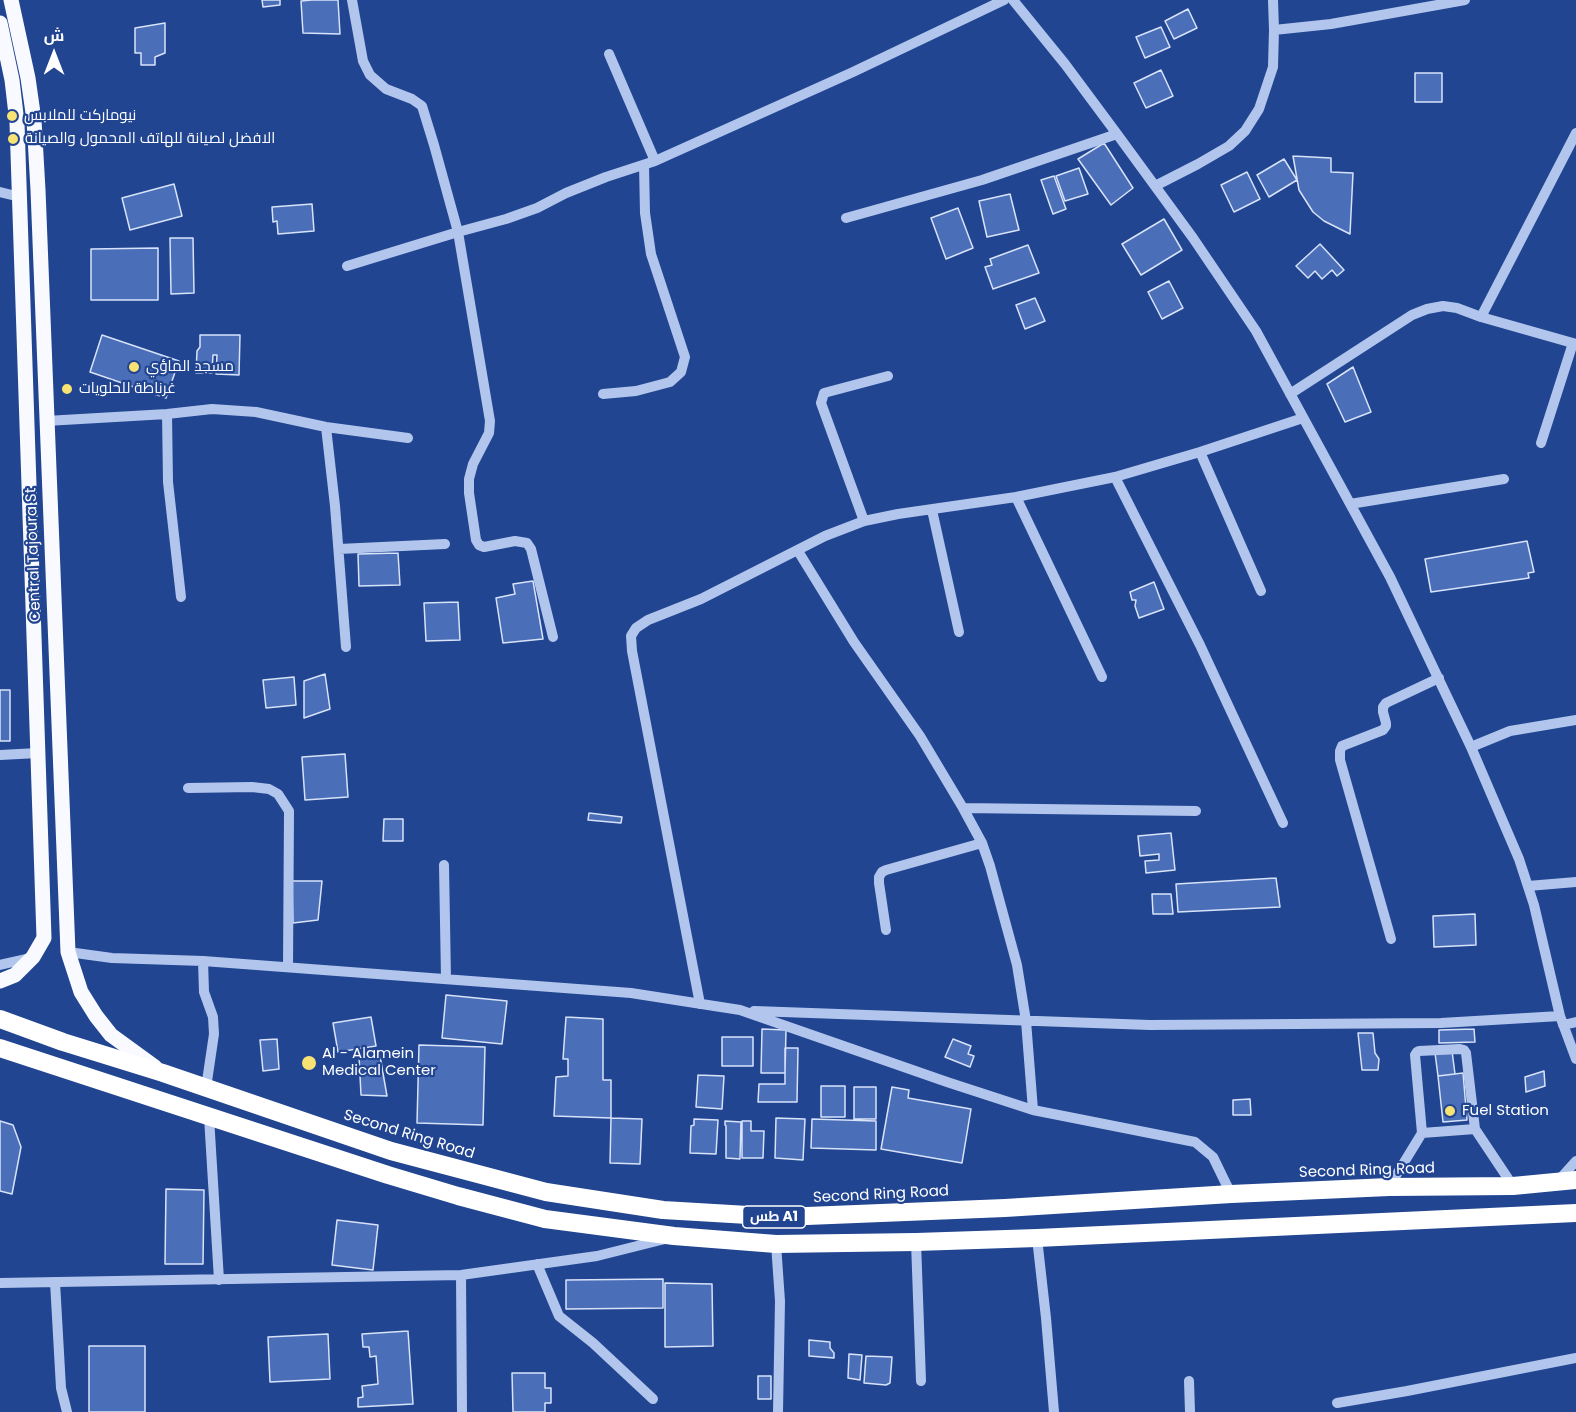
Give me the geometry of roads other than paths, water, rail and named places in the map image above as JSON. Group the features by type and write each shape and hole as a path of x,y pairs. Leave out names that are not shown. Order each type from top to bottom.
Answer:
{"highway":[{"name":"Second Ring Road","path":"0,1019 391,1151 546,1192 663,1210 782,1218 1389,1187 1513,1186 1576,1180"},
{"name":"طس A1","path":"0,1048 388,1175 545,1218 674,1236 776,1244 916,1242 1576,1213"}],"main road":[{"name":"Central Tajoura St","path":"11,0 28,78 34,120 68,952 81,992 96,1016 111,1035 163,1073"},
{"name":"Central Tajoura St","path":"0,23 12,80 17,123 44,938 33,957 15,975 5,981 0,981"},
{"path":"22,271 41,270"}],"street":[{"path":"352,0 363,61 370,75 386,89 412,99 422,106 458,232 490,421 489,433 473,464 470,479 469,493 476,540 484,547 515,541 527,543 531,549 553,637"},
{"path":"347,266 506,219 537,208 606,177 649,163 854,72 1004,0"},
{"path":"1013,0 1065,64 1117,134 1193,238 1256,331 1390,577 1471,747 1519,859 1534,905 1562,1020 1576,1059"},
{"path":"1155,186 1229,146 1245,131 1259,109 1272,67 1273,0"},
{"path":"1274,30 1331,24 1465,0"},
{"path":"603,394 636,390 670,382 681,372 686,357 651,254 645,213 649,163 609,54"},
{"path":"1481,317 1576,133"},
{"path":"846,218 982,180 1117,134"},
{"path":"0,192 20,197"},
{"path":"1290,394 1412,315 1443,306 1457,308 1574,344 1541,443"},
{"path":"864,520 821,403 824,393 888,376"},
{"path":"46,420 212,410 256,412 326,427 408,438"},
{"path":"168,414 168,482 181,597"},
{"path":"700,1004 632,651 631,636 636,627 702,598 825,536 864,520 1016,497 1114,477 1303,418"},
{"path":"326,427 339,549 346,647"},
{"path":"1200,452 1261,591"},
{"path":"1114,477 1200,645 1283,823"},
{"path":"1350,504 1504,479"},
{"path":"1016,497 1102,677"},
{"path":"932,510 959,632"},
{"path":"339,549 446,544"},
{"path":"798,551 854,642 920,736 982,843 1017,965 1026,1021 1033,1110"},
{"path":"1391,939 1340,760 1340,751 1342,746 1383,730 1386,726 1383,707 1390,700 1439,678"},
{"path":"1471,747 1510,731 1576,720"},
{"path":"0,755 38,753"},
{"path":"188,788 269,789 278,794 289,812 288,967"},
{"path":"963,808 1196,811"},
{"path":"886,930 879,883 882,873 982,843"},
{"path":"444,865 446,979"},
{"path":"1527,886 1576,882"},
{"path":"68,952 112,958 203,961 631,993 740,1010 1150,1025 1562,1020 1576,1022"},
{"path":"0,965 33,957"},
{"path":"203,961 204,992 213,1017 214,1034 206,1088"},
{"path":"740,1010 1033,1110 1195,1142 1213,1157 1230,1194"},
{"path":"1389,1187 1422,1133 1415,1055 1419,1051 1460,1049 1466,1053 1475,1129 1513,1186"},
{"path":"209,1117 219,1280"},
{"path":"1422,1133 1475,1129"},
{"path":"1557,1181 1576,1161"},
{"path":"0,1283 461,1275 597,1256 674,1236"},
{"path":"1037,1238 1054,1412"},
{"path":"916,1242 921,1381"},
{"path":"776,1244 780,1301 778,1412"},
{"path":"537,1264 559,1316 594,1343 653,1399"},
{"path":"461,1275 462,1412"},
{"path":"55,1282 61,1388 67,1412"},
{"path":"1337,1403 1576,1358"},
{"path":"1189,1381 1190,1412"}],"place":[{"name":"نيوماركت للملابس","path":"12,116"},
{"name":"الافضل لصيانة للهاتف المحمول والصيانة","path":"13,139"},
{"name":"مسجد الماؤي","path":"134,367"},
{"name":"غرناطة للحلويات","path":"67,389"},
{"name":"Al - Alamein Medical Center","path":"309,1063"},
{"name":"Fuel Station","path":"1450,1111"}]}
